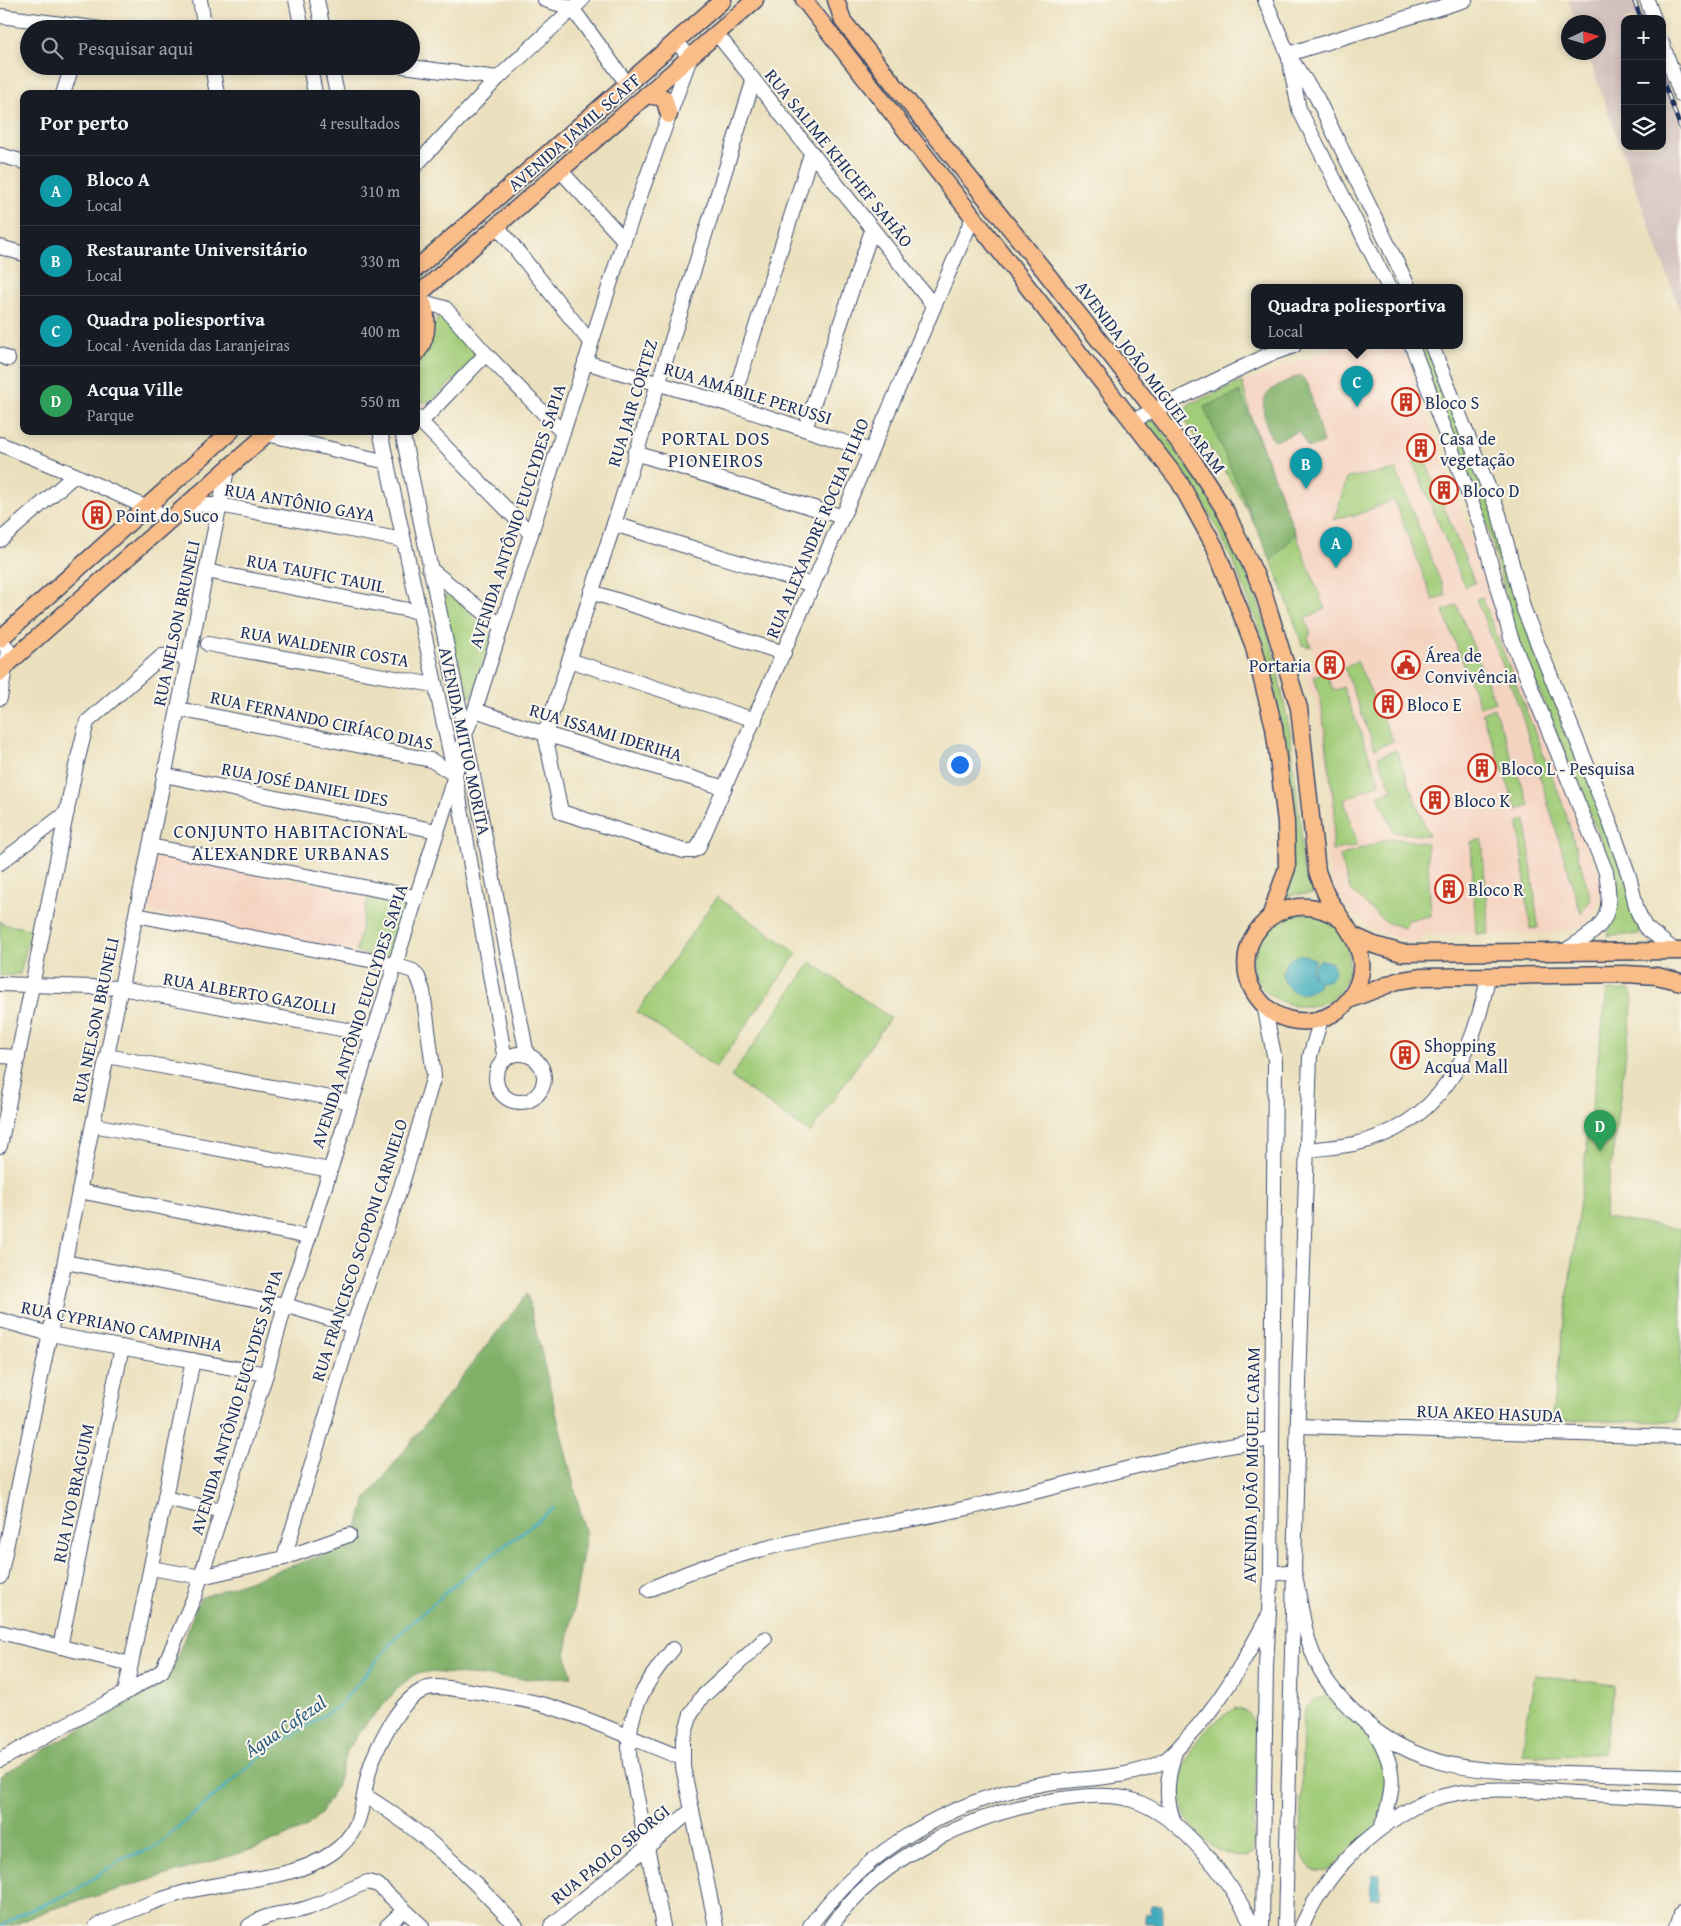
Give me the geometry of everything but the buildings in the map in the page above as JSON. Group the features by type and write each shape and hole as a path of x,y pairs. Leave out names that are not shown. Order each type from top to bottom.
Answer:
{"main road":[{"name":"AVENIDA JAMIL SCAFF","path":"420,266 723,0"},
{"name":"AVENIDA JAMIL SCAFF","path":"420,295 755,0"},
{"path":"804,0 1179,482 1215,547 1253,644 1274,727 1286,822 1286,868 1270,916"},
{"name":"AVENIDA JOÃO MIGUEL CARAM","path":"836,0 843,21 1190,456 1226,512 1263,592 1299,708 1317,871 1326,894 1343,921"},
{"path":"646,95 664,98 669,115"},
{"path":"420,301 426,330 420,349"},
{"path":"0,639 226,435"},
{"path":"2,672 11,661 266,435"},
{"path":"1308,906 1321,908 1343,921 1358,945 1362,965 1358,984 1349,1000 1341,1008 1321,1019 1296,1021 1280,1016 1264,1005 1254,992 1248,976 1246,960 1250,943 1258,928 1270,916 1282,910 1308,906"},
{"path":"1354,936 1374,945 1402,953 1678,950"},
{"path":"1349,1000 1403,980 1488,976 1626,974 1657,976 1681,982"}],"street":[{"path":"200,0 203,20"},
{"path":"296,0 300,20"},
{"path":"317,0 321,20"},
{"path":"546,0 577,4"},
{"path":"1265,0 1288,54 1316,96 1407,284"},
{"path":"1288,54 1465,0"},
{"path":"1647,0 1653,15"},
{"path":"420,161 498,78 577,4"},
{"path":"577,4 628,85"},
{"path":"0,16 29,20"},
{"name":"RUA SALIME KHICHEF SAHÃO","path":"717,34 810,154 932,305"},
{"path":"676,40 690,58"},
{"path":"1288,54 1299,110 1387,284"},
{"path":"1666,54 1681,95"},
{"name":"AVENIDA ANTÔNIO EUCLYDES SAPIA","path":"125,1693 162,1670 201,1577 266,1374 285,1306 309,1237 455,775 465,734 475,710 624,240 690,58"},
{"path":"420,68 498,78"},
{"path":"65,90 69,75"},
{"path":"214,75 216,90"},
{"path":"312,75 314,90"},
{"path":"333,75 336,90"},
{"name":"RUA JAIR CORTEZ","path":"545,734 614,524 656,384 754,82"},
{"path":"731,405 810,154"},
{"path":"0,155 20,161"},
{"path":"560,170 624,240"},
{"name":"RUA ALEXANDRE ROCHA FILHO","path":"545,734 562,812 684,851 692,851 700,845 843,517 932,305 973,217"},
{"path":"497,226 591,343"},
{"path":"805,429 872,230"},
{"path":"0,247 20,253"},
{"path":"420,296 445,308 486,354 563,434"},
{"path":"1132,421 1153,409 1287,349"},
{"path":"1413,349 1480,524 1511,638 1606,872 1610,898 1604,919 1596,931 1563,952"},
{"path":"1433,349 1499,514 1524,610 1608,817 1628,876 1637,910 1645,927 1678,950"},
{"path":"420,418 486,354"},
{"name":"RUA AMÁBILE PERUSSI","path":"585,362 731,405 871,451"},
{"path":"420,420 531,534"},
{"path":"276,435 387,462"},
{"name":"AVENIDA MITUO MORITA","path":"381,435 455,775 505,1060"},
{"name":"AVENIDA MITUO MORITA","path":"403,435 465,734 527,1055"},
{"path":"0,444 75,475 172,519"},
{"path":"635,453 843,517"},
{"name":"RUA NELSON BRUNELI","path":"0,1577 227,470"},
{"path":"0,540 75,475"},
{"name":"RUA ANTÔNIO GAYA","path":"188,505 219,505 404,540"},
{"path":"614,524 813,585"},
{"path":"429,568 501,626"},
{"name":"RUA TAUFIC TAUIL","path":"206,571 419,612"},
{"path":"591,592 784,653"},
{"path":"0,639 8,650 2,672 0,698"},
{"name":"RUA WALDENIR COSTA","path":"208,644 434,685"},
{"path":"0,1146 67,812 87,722 162,656 175,655 188,660"},
{"path":"569,660 755,720"},
{"name":"RUA FERNANDO CIRÍACO DIAS","path":"178,709 431,760 455,775"},
{"name":"RUA ISSAMI IDERIHA","path":"475,710 545,734 726,788"},
{"name":"RUA JOSÉ DANIEL IDES","path":"164,775 437,830"},
{"path":"0,863 67,812"},
{"path":"150,846 416,897"},
{"path":"136,915 395,965"},
{"name":"RUA FRANCISCO SCOPONI CARNIELO","path":"284,1558 353,1326 401,1187 434,1076 422,991 418,977 413,971 395,965"},
{"path":"1308,1150 1354,1144 1378,1136 1400,1127 1426,1109 1448,1086 1459,1067 1482,1009 1488,976"},
{"name":"RUA ALBERTO GAZOLLI","path":"0,984 120,988 373,1035"},
{"name":"AVENIDA JOÃO MIGUEL CARAM","path":"1259,1925 1266,1666 1271,1574 1275,1060 1264,1005"},
{"path":"1285,1925 1310,1056 1321,1019"},
{"path":"516,1054 527,1055 537,1061 543,1070 544,1084 538,1094 523,1102 515,1101 504,1095 497,1084 498,1069 505,1060 516,1054"},
{"path":"0,1056 18,1057"},
{"path":"107,1056 352,1102"},
{"path":"92,1125 330,1170"},
{"path":"79,1190 309,1237"},
{"path":"64,1262 285,1306 353,1326"},
{"name":"RUA CYPRIANO CAMPINHA","path":"0,1320 50,1334 266,1374"},
{"name":"RUA IVO BRAGUIM","path":"60,1647 122,1347"},
{"path":"0,1760 125,1693 193,1360"},
{"name":"RUA AKEO HASUDA","path":"1298,1426 1681,1437"},
{"path":"649,1590 677,1576 709,1564 777,1546 908,1521 1203,1451 1272,1439"},
{"path":"165,1498 222,1511"},
{"path":"151,1568 201,1577 284,1558 349,1535"},
{"path":"1271,1574 1288,1572 1295,1576 1306,1633 1316,1663 1334,1692 1375,1731 1403,1749 1430,1760 1460,1767 1516,1772 1681,1776"},
{"path":"810,1926 840,1888 883,1850 944,1815 1017,1789 1151,1767 1163,1762 1218,1703 1268,1618"},
{"path":"0,1632 131,1664"},
{"path":"716,1926 682,1758 685,1731 701,1698 765,1639"},
{"path":"663,1926 630,1763 628,1737 635,1708 646,1684 673,1649"},
{"path":"1266,1666 1277,1670 1292,1666"},
{"path":"96,1926 150,1903 183,1892 288,1873 309,1866 336,1850 350,1834 360,1815 366,1796 372,1763 390,1726 411,1699 429,1688 470,1691 544,1705 682,1758"},
{"path":"1375,1731 1386,1750 1392,1769 1393,1787 1390,1804 1381,1828"},
{"path":"1175,1751 1167,1792 1170,1812 1175,1824"},
{"path":"831,1926 860,1894 889,1869 924,1845 957,1828 991,1815 1042,1802 1079,1796 1112,1796 1132,1800 1153,1809 1175,1824 1208,1858 1246,1912 1259,1925 1285,1925 1305,1920 1315,1898 1338,1869 1381,1828 1416,1806 1437,1799 1492,1789 1681,1799"},
{"path":"366,1796 405,1821 436,1845 469,1876 516,1926"},
{"name":"RUA PAOLO SBORGI","path":"551,1926 692,1810"},
{"path":"249,1926 260,1918 314,1906 368,1882 378,1885 422,1926"},
{"path":"388,1926 404,1910"},
{"path":"1677,1926 1681,1914"}],"shaded area":[{"path":"1568,0 1636,0 1642,15 1621,15 1621,147 1590,60 1606,60 1606,15 1573,15"},
{"path":"1666,83 1681,125 1681,313 1622,150 1666,150"},
{"path":"1332,349 1404,349 1496,609 1604,891 1593,915 1580,928 1541,933 1420,935 1420,942 1411,942 1374,930 1352,913 1335,890 1326,854 1326,839 1332,820 1328,775 1315,693 1310,694 1305,673 1308,668 1318,665 1311,647 1302,645 1275,569 1230,478 1208,445 1203,449 1184,420 1185,409 1193,402"},
{"path":"156,852 368,895 356,952 146,911"}],"green space":[{"path":"439,316 444,316 472,348 474,361 431,401 420,402 420,353"},
{"path":"1418,349 1429,349 1496,515 1628,885 1640,934 1608,936 1618,894 1610,862 1516,635 1488,526"},
{"path":"1300,375 1308,384 1323,443 1308,448 1299,431 1275,441 1271,438 1266,424 1263,405 1265,398 1277,386"},
{"path":"1242,382 1253,423 1325,609 1305,618 1311,634 1308,637 1311,647 1302,645 1274,567 1237,492 1208,445 1203,449 1184,420 1185,409 1189,404"},
{"path":"1240,392 1296,534 1271,561 1204,407"},
{"path":"1153,418 1206,493 1225,525 1254,591 1273,650 1290,732 1301,831 1302,864 1313,894 1294,894 1285,898 1283,778 1278,707 1262,640 1251,607 1224,542 1208,512 1192,485 1144,421"},
{"path":"1424,458 1475,583 1465,587 1413,462"},
{"path":"1396,470 1446,595 1433,600 1394,500 1352,517 1351,514 1334,520 1347,478"},
{"path":"453,595 492,637 472,696 462,694 443,601 445,596"},
{"path":"1482,597 1562,802 1591,899 1581,914 1519,706 1476,599"},
{"path":"1457,605 1495,702 1480,707 1443,611"},
{"path":"1357,661 1393,741 1375,749 1344,667"},
{"path":"1325,672 1334,691 1343,687 1380,783 1344,800 1358,846 1332,850 1335,811 1321,702 1314,676"},
{"path":"1494,708 1529,805 1517,810 1482,713"},
{"path":"1396,750 1429,836 1394,832 1378,795 1392,790 1378,757"},
{"path":"1526,820 1538,928 1530,929 1518,822"},
{"path":"1391,838 1427,843 1431,916 1408,920 1405,928 1385,922 1350,890 1340,856"},
{"path":"1482,839 1489,934 1476,934 1471,842"},
{"path":"368,895 408,905 393,960 356,952"},
{"path":"717,897 797,953 716,1068 637,1012"},
{"path":"1313,913 1335,926 1344,936 1349,951 1349,961 1344,984 1332,998 1315,1005 1296,1006 1278,1000 1263,988 1254,972 1254,952 1261,938 1277,916"},
{"path":"0,921 2,924 31,929 20,974 0,976"},
{"path":"811,962 890,1018 810,1133 731,1077"},
{"path":"1607,990 1630,990 1633,999 1604,1218 1681,1229 1681,1390 1677,1422 1565,1420 1552,1416"},
{"path":"527,1294 586,1535 566,1653 572,1677 523,1679 428,1672 415,1674 401,1685 360,1731 346,1753 336,1788 321,1813 307,1827 260,1847 49,1910 12,1926 0,1926 0,1776 169,1677 200,1598 351,1545 367,1498"},
{"path":"1535,1675 1615,1685 1603,1753 1555,1756 1521,1754"},
{"path":"1325,1697 1335,1699 1376,1740 1388,1765 1383,1812 1373,1828 1330,1870 1325,1871 1310,1867 1304,1860 1300,1850 1303,1719 1305,1710 1313,1701"},
{"path":"1235,1708 1244,1711 1250,1716 1257,1733 1253,1848 1252,1853 1247,1857 1221,1851 1200,1836 1190,1824 1184,1812 1181,1798 1184,1770 1188,1756 1195,1744 1211,1725"}],"water":[{"path":"1298,955 1304,955 1316,960 1311,968 1313,978 1313,967 1321,959 1332,963 1335,971 1334,975 1328,981 1318,981 1319,984 1310,992 1301,994 1293,991 1287,986 1283,978 1283,970 1288,961"},
{"path":"1372,1874 1380,1874 1380,1898 1370,1898"},
{"path":"1151,1906 1162,1906 1162,1926 1157,1926 1157,1923 1145,1923 1145,1914 1151,1914"}],"waterway":[{"name":"Água Cafezal","path":"2,1926 19,1915 73,1892 124,1858 154,1848 267,1751 340,1705 397,1636 461,1579 554,1508"}],"railway":[{"path":"1634,0 1640,15"},
{"path":"1666,89 1681,129"}],"place":[{"name":"Bloco S","path":"1406,402"},
{"name":"Quadra poliesportiva","path":"1357,407"},
{"name":"Casa de vegetação","path":"1421,448"},
{"name":"Restaurante Universitário","path":"1306,489"},
{"name":"Bloco D","path":"1444,490"},
{"name":"Point do Suco","path":"97,515"},
{"name":"Bloco A","path":"1336,568"},
{"name":"Portaria","path":"1330,665"},
{"name":"Área de Convivência","path":"1406,665"},
{"name":"Bloco E","path":"1388,704"},
{"name":"Bloco L - Pesquisa","path":"1482,768"},
{"name":"Bloco K","path":"1435,800"},
{"name":"Bloco R","path":"1449,889"},
{"name":"Shopping Acqua Mall","path":"1405,1055"},
{"name":"Acqua Ville","path":"1600,1151"}],"district":[{"name":"PORTAL DOS PIONEIROS","path":"716,449"},
{"name":"CONJUNTO HABITACIONAL ALEXANDRE URBANAS","path":"291,842"}]}
